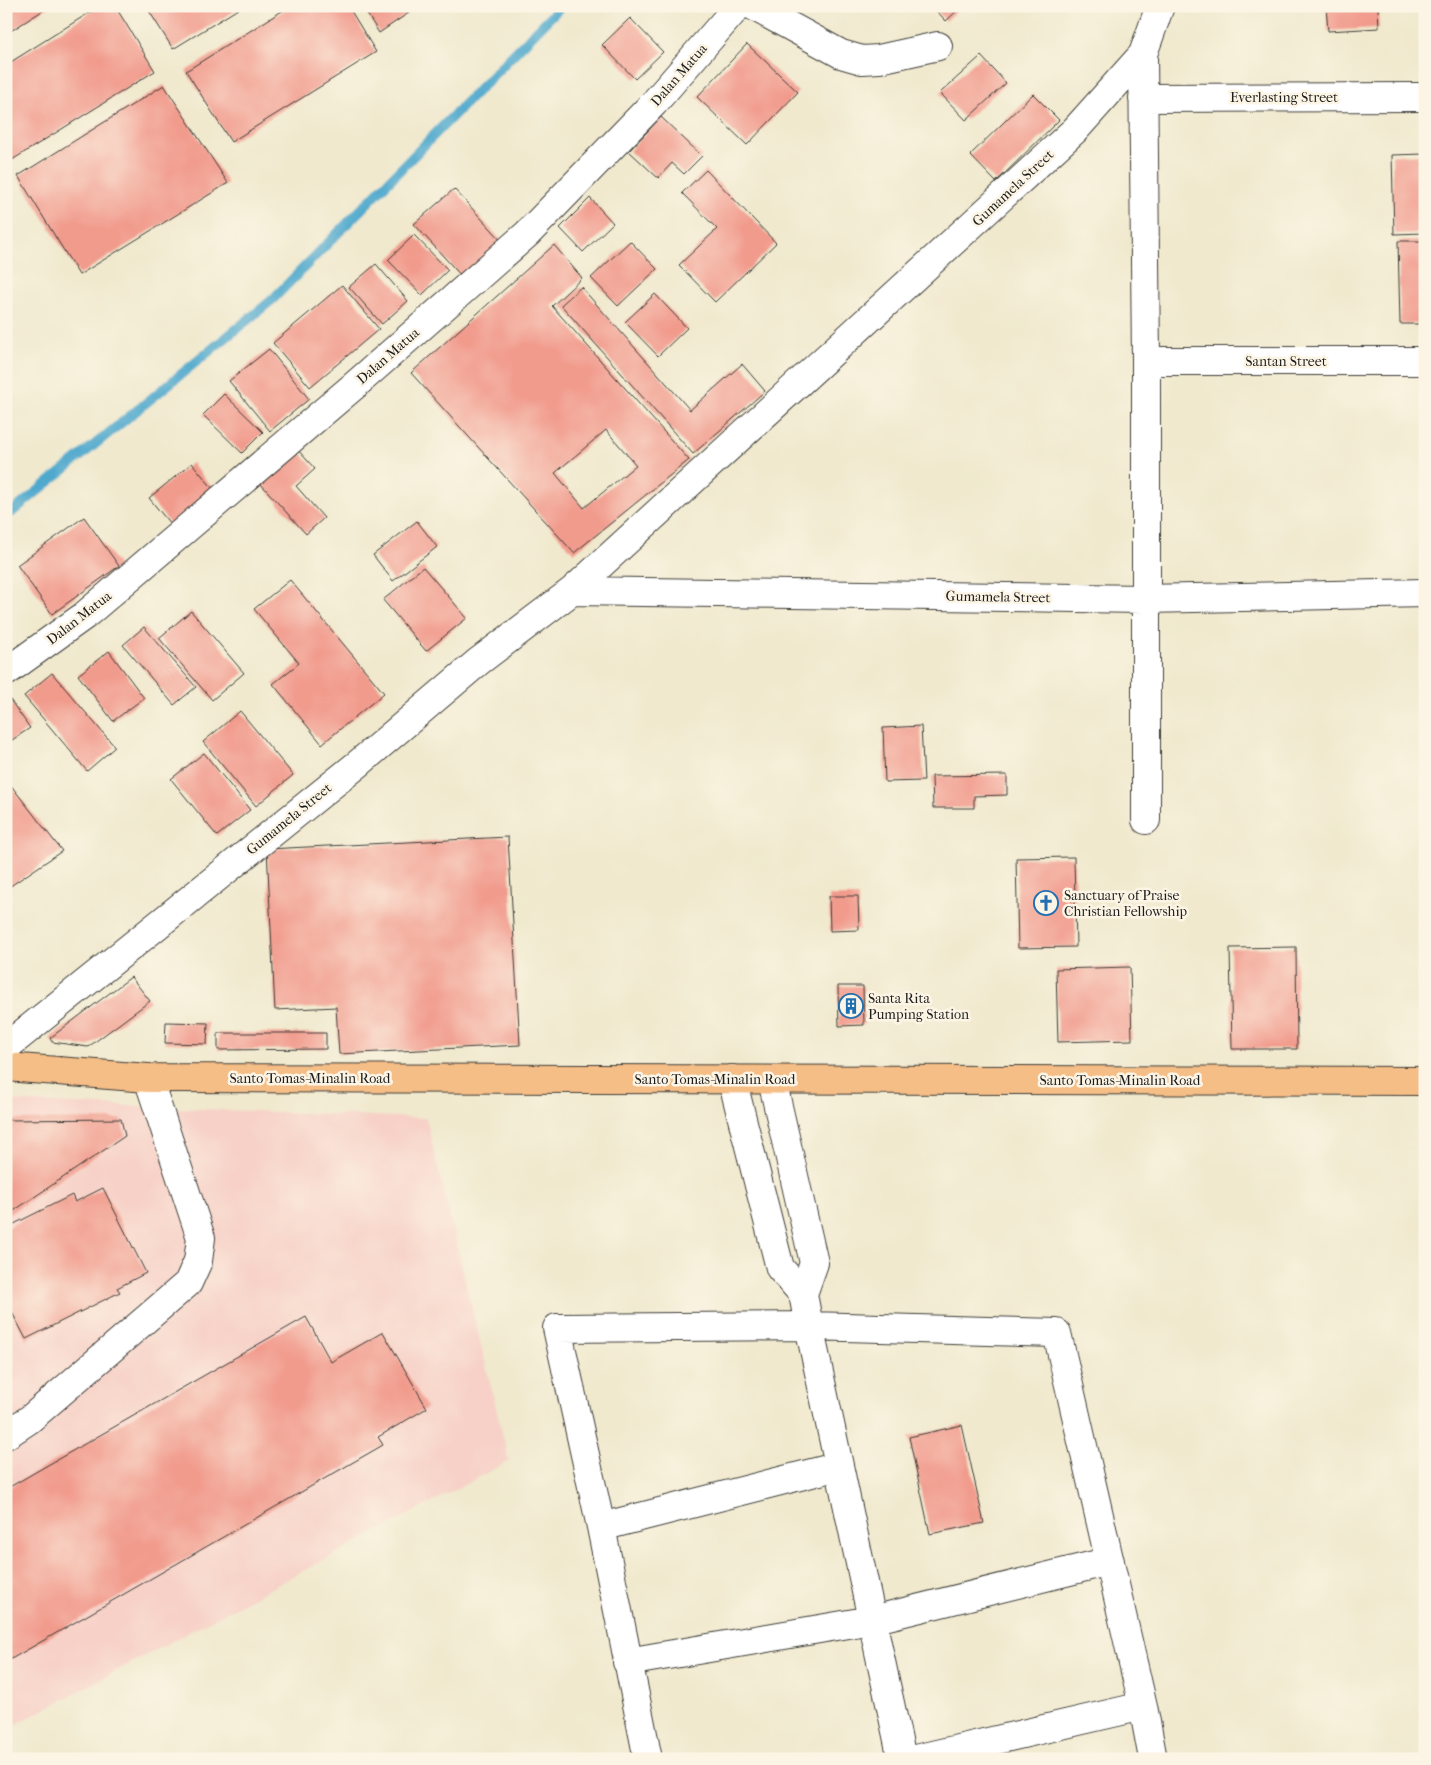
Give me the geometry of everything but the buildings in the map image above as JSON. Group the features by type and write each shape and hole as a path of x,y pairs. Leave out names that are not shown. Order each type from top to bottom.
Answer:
{"main road":[{"name":"Santo Tomas-Minalin Road","path":"6,1067 148,1078 1425,1081"}],"street":[{"name":"Dalan Matua","path":"6,672 84,616 356,385 527,234 654,104 738,6"},
{"path":"753,6 841,54 862,60 879,60 938,46"},
{"name":"Gumamela Street","path":"6,1047 358,764 478,662 572,591 1075,130 1143,54 1160,6"},
{"path":"1143,54 1146,361 1146,820"},
{"name":"Everlasting Street","path":"1143,98 1425,97"},
{"name":"Santan Street","path":"1146,361 1425,361"},
{"name":"Gumamela Street","path":"572,591 1145,599 1425,594"},
{"path":"6,1434 30,1419 188,1283 198,1261 201,1238 148,1078"},
{"path":"732,1079 780,1268 804,1294"},
{"path":"772,1080 814,1263 804,1294 809,1326 902,1759"},
{"path":"648,1759 601,1527 557,1328 809,1326 1057,1333 1143,1706 1153,1759"},
{"path":"601,1527 839,1466"},
{"path":"627,1662 872,1620 1110,1561"},
{"path":"914,1759 1143,1706"}],"shaded area":[{"path":"6,1101 426,1118 509,1461 6,1730"}],"waterway":[{"path":"6,517 272,300 561,6"}],"place":[{"name":"Sanctuary of Praise Christian Fellowship","path":"1046,903"},
{"name":"Santa Rita Pumping Station","path":"851,1006"}]}
